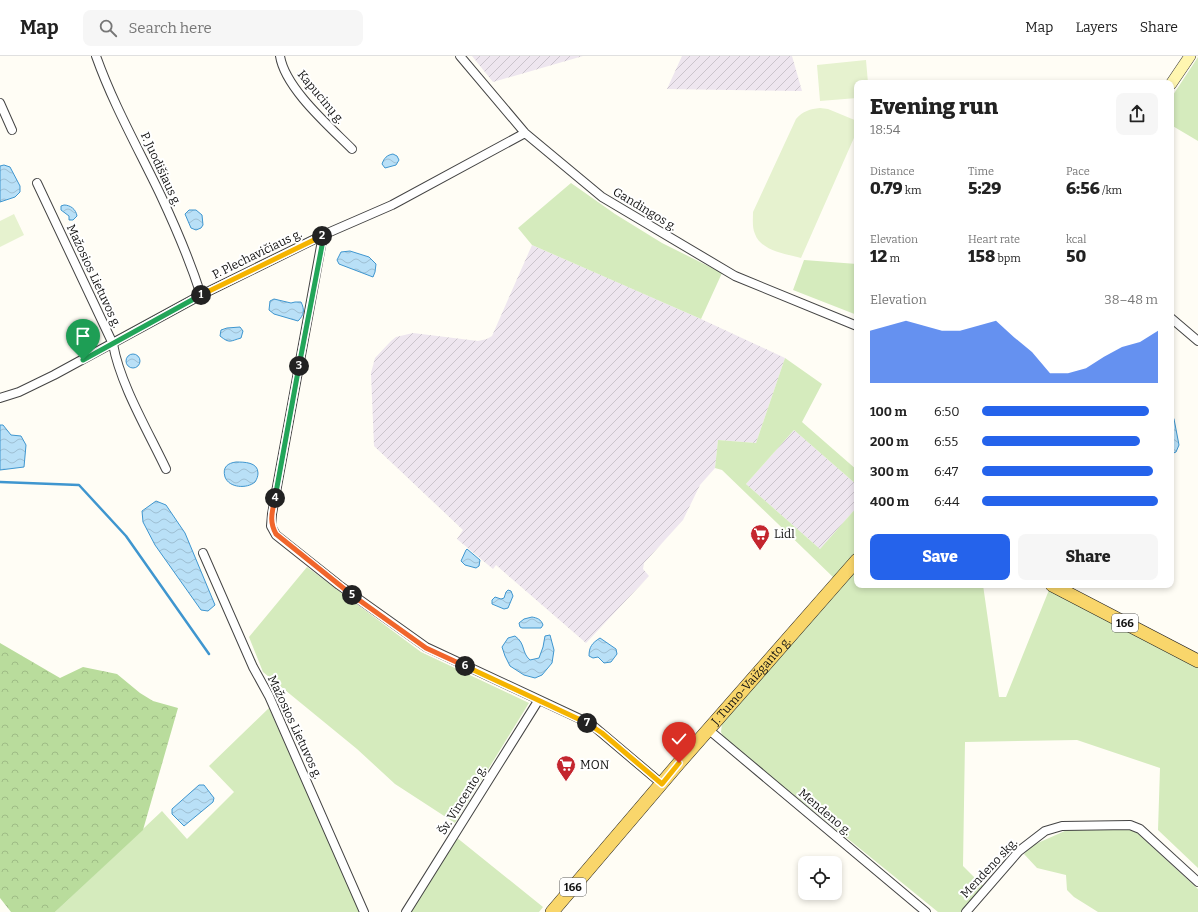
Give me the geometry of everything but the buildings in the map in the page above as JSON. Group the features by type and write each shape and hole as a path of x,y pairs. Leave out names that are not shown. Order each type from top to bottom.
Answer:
{"main road":[{"path":"1174,80 1190,56"},
{"name":"J. Tumo-Vaižganto g.","path":"552,912 854,563"},
{"name":"166","path":"1058,588 1198,661"}],"street":[{"name":"P. Juodišiaus g.","path":"96,56 109,89 162,197 193,270 201,294"},
{"name":"Kapucinų g.","path":"280,56 291,83 314,110 352,149"},
{"name":"Gandingos g.","path":"460,56 525,133 602,197 735,276 854,325"},
{"path":"0,103 12,130"},
{"name":"P. Plechavičiaus g.","path":"0,398 19,392 113,344 201,294 324,235 392,205 525,133"},
{"name":"Mažosios Lietuvos g.","path":"36,183 113,344 116,358 133,402 166,469"},
{"path":"324,235 272,514 272,526 276,534 339,586 426,648 538,701 591,724 662,784"},
{"path":"1174,321 1198,341"},
{"name":"Mažosios Lietuvos g.","path":"204,553 253,667 269,696 364,912"},
{"name":"Šv. Vincento g.","path":"406,912 538,701"},
{"name":"Mendeno g.","path":"709,730 926,912"},
{"name":"Mendeno skg.","path":"966,912 1020,851 1045,831 1062,826 1130,825 1140,829 1198,882"}],"shaded area":[{"path":"472,56 583,56 493,82"},
{"path":"682,56 792,56 802,91 667,89"},
{"path":"532,245 701,319 785,358 756,443 718,440 715,468 700,485 683,520 644,563 643,569 649,576 586,643 496,565 493,569 457,539 463,530 374,446 371,373 375,358 396,337 413,333 478,341 492,336"},
{"path":"794,430 854,482 854,510 820,549 746,484"}],"green space":[{"path":"1198,57 1198,141 1174,127 1174,93"},
{"path":"866,60 868,80 854,80 854,98 820,101 817,65"},
{"path":"813,109 828,109 854,120 854,138 801,258 775,251 768,248 758,240 754,231 753,212 796,119 801,114"},
{"path":"571,183 615,214 662,243 722,273 701,319 532,245 518,228"},
{"path":"14,214 24,235 0,247 0,221"},
{"path":"804,260 854,264 854,314 793,290"},
{"path":"785,358 822,384 802,422 854,467 854,482 794,430 746,484 820,549 854,510 854,555 834,578 722,470 715,468 718,440 756,443"},
{"path":"307,567 421,652 529,703 455,823 395,784 357,749 263,672 249,637"},
{"path":"854,570 854,588 983,588 999,697 1006,697 1049,590 1198,666 1198,868 1158,830 1160,768 1077,740 965,742 963,866 984,887 962,912 938,912 724,738 721,732 722,723"},
{"path":"0,643 60,678 83,667 117,674 140,693 153,701 178,708 143,830 55,912 11,912 0,898"},
{"path":"269,708 360,912 55,912 162,811 187,839 234,792 209,766"},
{"path":"1067,830 1134,830 1198,889 1198,912 1098,912 1074,897 1067,890 1066,875 1037,868 1024,854 1031,846"},
{"path":"456,837 543,907 539,912 410,912"}],"water":[{"path":"393,154 397,156 399,160 396,165 385,168 382,164 384,160 387,156"},
{"path":"4,165 10,167 20,186 20,192 15,197 0,202 0,166"},
{"path":"64,205 74,209 77,216 73,220 69,220 69,216 61,210 61,206"},
{"path":"189,210 196,210 202,215 203,225 201,228 196,230 191,228 185,214"},
{"path":"350,251 369,257 376,264 373,277 339,264 337,260 341,252"},
{"path":"274,299 291,303 301,302 303,308 302,317 298,321 274,314 269,310 270,301"},
{"path":"240,327 243,331 241,338 228,341 220,336 221,330"},
{"path":"130,354 136,354 140,358 140,364 136,368 130,368 126,364 126,358"},
{"path":"1174,419 1179,445 1176,452 1174,453"},
{"path":"0,425 3,425 11,435 21,436 26,445 24,467 0,470"},
{"path":"230,463 250,463 256,467 258,474 255,482 248,486 238,486 227,481 224,474 225,468"},
{"path":"156,501 166,505 185,533 215,605 208,611 201,610 155,545 143,522 142,511"},
{"path":"467,549 480,560 479,566 476,568 465,565 461,561"},
{"path":"508,590 511,591 513,596 508,608 504,609 492,604 492,600 495,597 501,599 504,598"},
{"path":"532,617 541,621 543,625 541,628 520,627 519,623 524,619"},
{"path":"550,635 554,650 552,663 542,675 535,678 524,675 510,666 502,647 508,638 515,636 521,642 525,654 530,660 539,658 545,636"},
{"path":"600,638 616,649 617,654 611,662 604,663 598,657 593,658 589,656 592,646"},
{"path":"199,785 204,785 214,798 213,802 184,826 172,814 172,809"}],"waterway":[{"path":"0,482 79,485 126,536 209,654"}],"place":[{"name":"Lidl","path":"760,551"},
{"name":"MON","path":"566,782"}],"route":[{"path":"83,360 201,294 324,235 272,514 272,526 276,534 339,586 426,648 538,701 591,724 662,784 679,763"}]}
